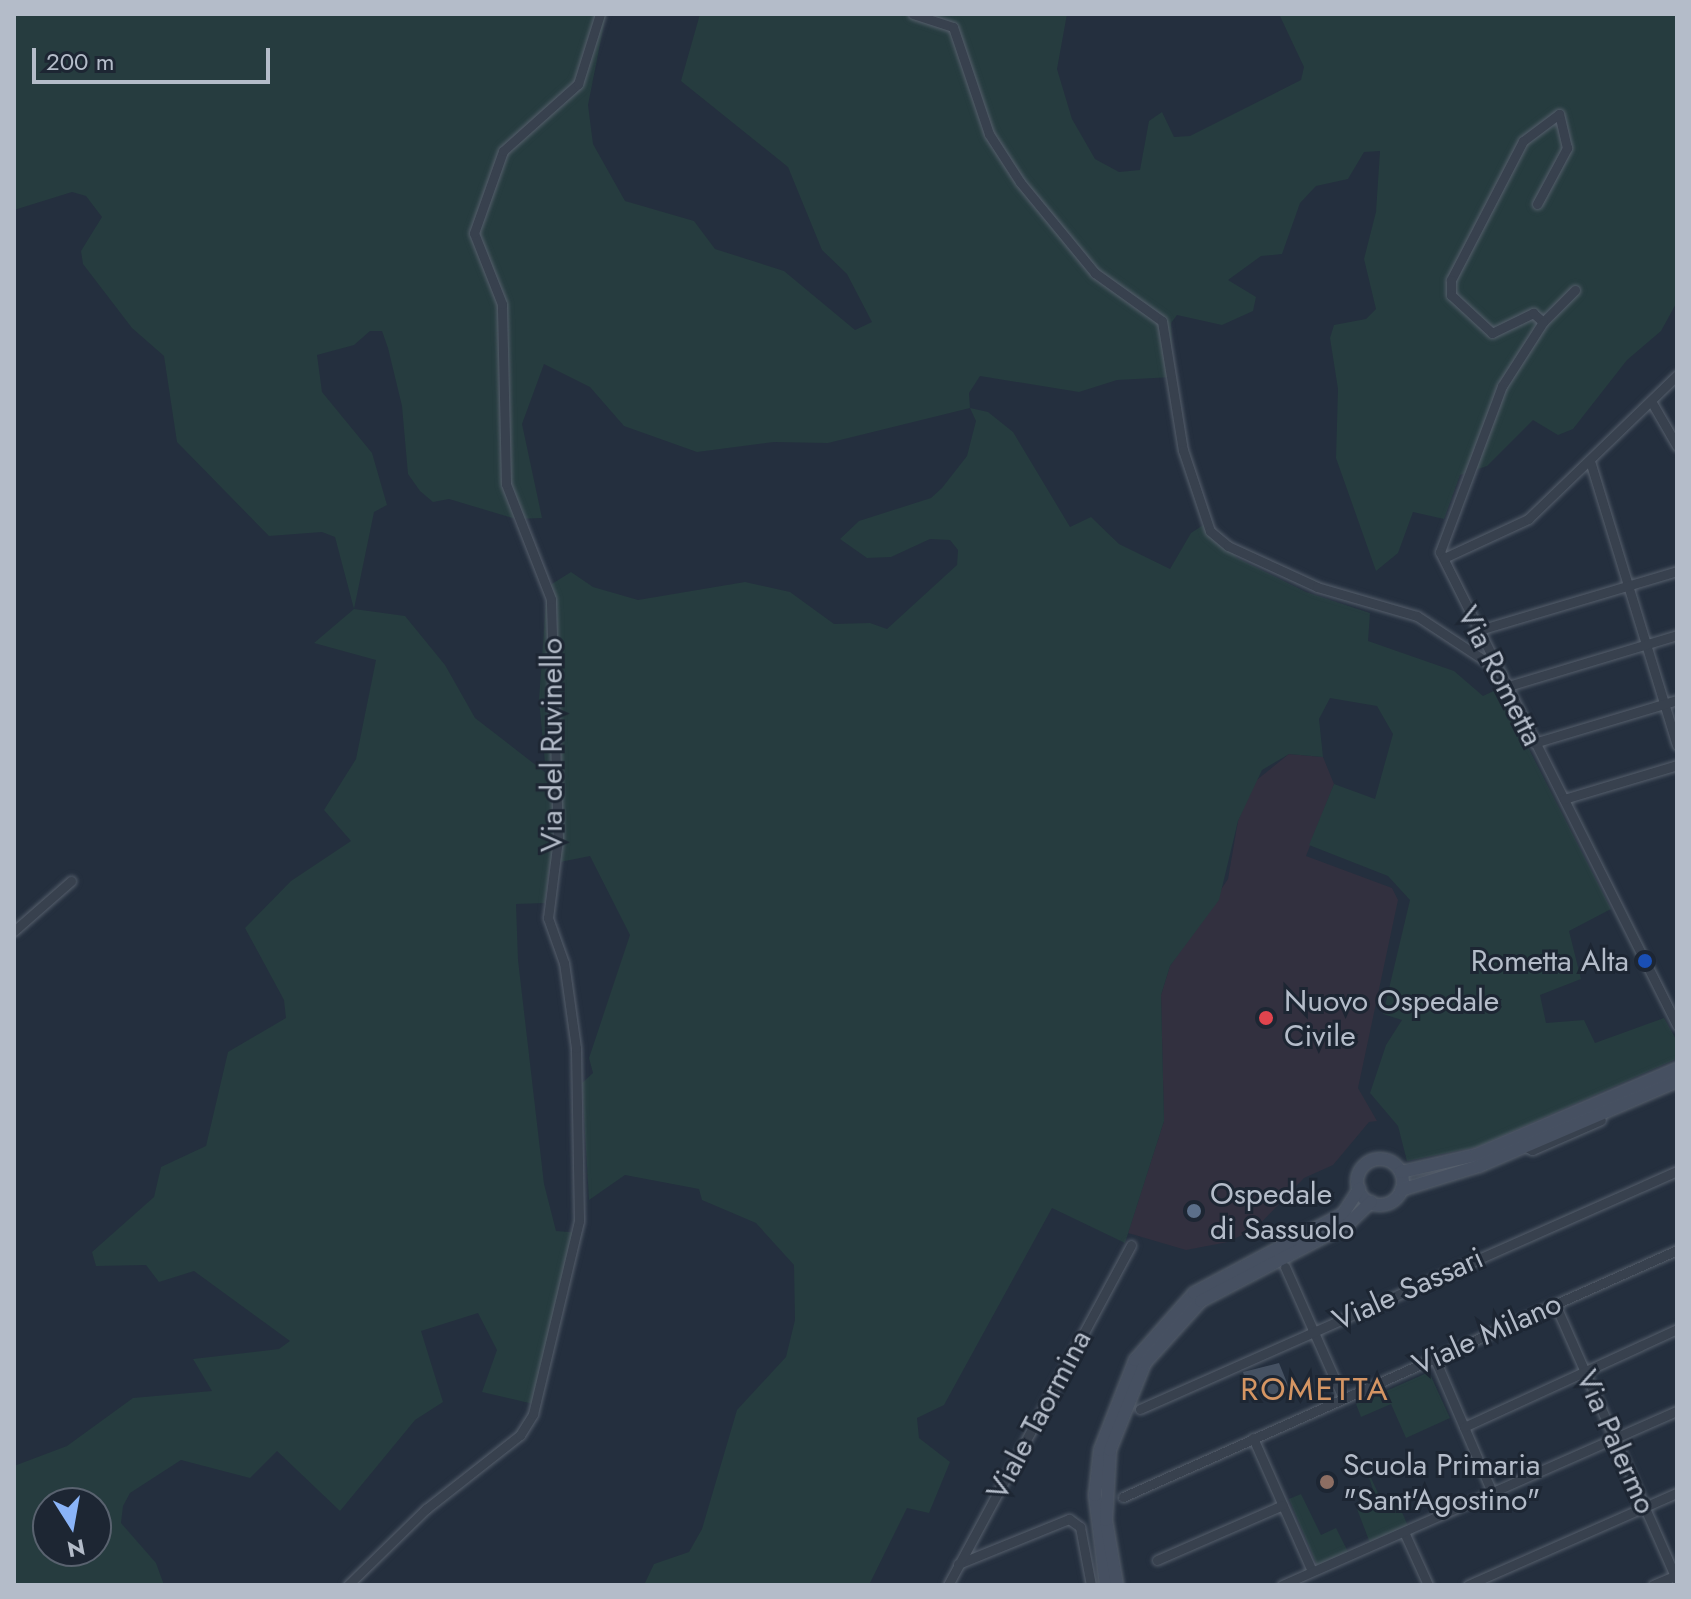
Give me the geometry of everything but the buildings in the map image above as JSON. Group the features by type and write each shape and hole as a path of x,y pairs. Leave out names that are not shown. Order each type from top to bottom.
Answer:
{"main road":[{"path":"1401,1172 1476,1155 1677,1069"},
{"path":"1359,1189 1371,1202 1389,1203 1401,1190 1524,1146 1677,1081"},
{"path":"1106,1585 1095,1495 1100,1450 1135,1360 1194,1293 1343,1214 1359,1189 1360,1173 1370,1161 1390,1161 1401,1172 1401,1190"},
{"path":"1117,1585 1106,1520 1110,1450 1145,1363 1201,1301 1348,1224 1371,1202"}],"street":[{"name":"Via del Ruvinello","path":"348,1585 426,1509 520,1435 533,1414 579,1221 576,1048 564,963 548,918 558,839 551,599 506,484 502,304 474,233 503,151 578,84 600,14"},
{"path":"913,14 953,27 989,134 1020,182 1095,273 1162,321 1183,450 1210,531 1228,546 1317,587 1417,616 1493,666"},
{"path":"1537,204 1567,148 1559,114 1523,141 1451,280 1451,295 1492,333 1505,332 1533,313 1543,322"},
{"path":"1575,290 1543,322 1502,386 1440,544 1444,558 1528,519 1677,375"},
{"path":"1651,401 1677,446"},
{"path":"1590,461 1677,745"},
{"name":"Via Rometta","path":"1444,558 1493,666 1564,799 1677,1025"},
{"path":"1476,631 1677,571"},
{"path":"1505,687 1677,635"},
{"path":"1534,743 1677,700"},
{"path":"1564,799 1677,765"},
{"path":"14,931 71,881"},
{"path":"1524,1146 1532,1150 1677,1087"},
{"name":"Viale Sassari","path":"1140,1409 1677,1171"},
{"name":"Viale Taormina","path":"948,1585 1131,1245"},
{"name":"Viale Milano","path":"1123,1497 1677,1250"},
{"path":"1285,1267 1343,1398"},
{"name":"Via Palermo","path":"1555,1304 1676,1577"},
{"path":"1464,1427 1677,1329"},
{"path":"1434,1357 1492,1492"},
{"path":"1282,1585 1677,1411"},
{"path":"1253,1438 1312,1571"},
{"path":"1468,1585 1677,1493"},
{"path":"1157,1560 1283,1505"},
{"path":"958,1564 1069,1519 1080,1527 1091,1585"},
{"path":"1404,1532 1428,1585"},
{"path":"1653,1585 1676,1577"}],"shaded area":[{"name":"Nuovo Ospedale Civile","path":"1289,754 1323,757 1334,784 1306,856 1392,888 1398,900 1358,1088 1377,1121 1369,1122 1333,1165 1304,1178 1256,1228 1228,1242 1186,1250 1128,1233 1164,1121 1161,995 1170,966 1228,879 1238,821 1253,783"}],"green space":[{"path":"14,14 606,14 588,105 593,144 625,201 694,221 715,249 784,271 855,330 872,322 847,274 822,250 788,167 681,81 700,14 1067,14 1057,69 1072,119 1095,159 1119,172 1140,170 1149,121 1162,112 1174,137 1190,136 1301,80 1304,67 1279,14 1677,14 1677,302 1661,331 1627,360 1573,429 1558,435 1533,420 1487,466 1460,475 1444,519 1413,512 1398,553 1376,571 1336,458 1338,389 1330,338 1334,325 1366,319 1376,309 1364,259 1376,212 1380,151 1364,152 1348,179 1316,186 1300,203 1282,254 1261,256 1228,280 1256,297 1253,311 1222,325 1177,315 1171,323 1173,377 1117,380 1079,392 980,376 969,393 970,408 828,443 774,442 697,452 624,426 590,387 544,364 522,424 542,518 516,519 449,499 433,502 420,491 408,474 402,406 388,348 382,331 370,331 354,345 317,355 322,392 372,453 387,505 374,512 354,609 335,537 322,532 269,536 177,442 164,356 132,328 83,264 81,251 102,217 86,196 72,192 14,210"},
{"path":"970,408 988,412 1013,432 1070,527 1091,517 1119,544 1170,569 1191,533 1208,522 1237,558 1306,592 1370,613 1368,641 1454,671 1483,696 1498,689 1611,909 1569,931 1581,979 1540,995 1546,1023 1584,1020 1595,1043 1664,1018 1677,1041 1676,1059 1477,1147 1407,1161 1398,1126 1370,1093 1386,1045 1402,1020 1383,1014 1410,900 1388,876 1309,845 1334,784 1375,799 1393,734 1377,706 1330,698 1319,719 1323,757 1289,754 1262,770 1238,821 1219,900 1170,966 1161,995 1164,1121 1125,1243 1052,1208 944,1405 917,1418 919,1438 950,1462 929,1513 907,1508 869,1585 644,1585 654,1564 689,1552 702,1529 737,1410 786,1357 795,1320 794,1265 756,1223 702,1200 699,1189 625,1175 589,1200 582,1083 593,1073 589,1058 630,935 590,856 550,864 545,903 516,904 518,960 544,1184 556,1231 581,1233 538,1405 482,1392 497,1350 478,1313 421,1331 443,1402 415,1420 340,1511 277,1451 250,1478 181,1460 130,1493 123,1506 121,1523 156,1563 164,1585 14,1585 14,1466 67,1446 133,1398 212,1391 193,1359 279,1349 290,1341 194,1271 159,1282 146,1265 96,1266 92,1252 154,1197 161,1167 206,1146 228,1052 286,1018 284,1000 245,928 291,881 351,841 324,810 356,759 376,660 314,643 354,609 405,616 445,665 475,718 546,773 539,700 547,587 571,572 593,587 638,600 745,582 790,592 834,624 870,623 887,629 957,565 958,550 950,540 930,539 891,557 867,558 840,539 859,521 931,498 967,456 976,421"},
{"path":"1429,1372 1450,1418 1406,1438 1391,1404 1361,1417 1356,1404"},
{"path":"1365,1465 1385,1508 1398,1503 1408,1526 1370,1543 1357,1509 1376,1499"},
{"path":"1301,1494 1321,1535 1336,1528 1348,1552 1317,1565 1289,1499"}],"place":[{"name":"Rometta Alta","path":"1645,961"},
{"name":"Nuovo Ospedale Civile","path":"1266,1018"},
{"name":"Ospedale di Sassuolo","path":"1194,1211"},
{"name":"Scuola Primaria \"Sant'Agostino\"","path":"1327,1482"}],"district":[{"name":"ROMETTA","path":"1315,1389"}]}
